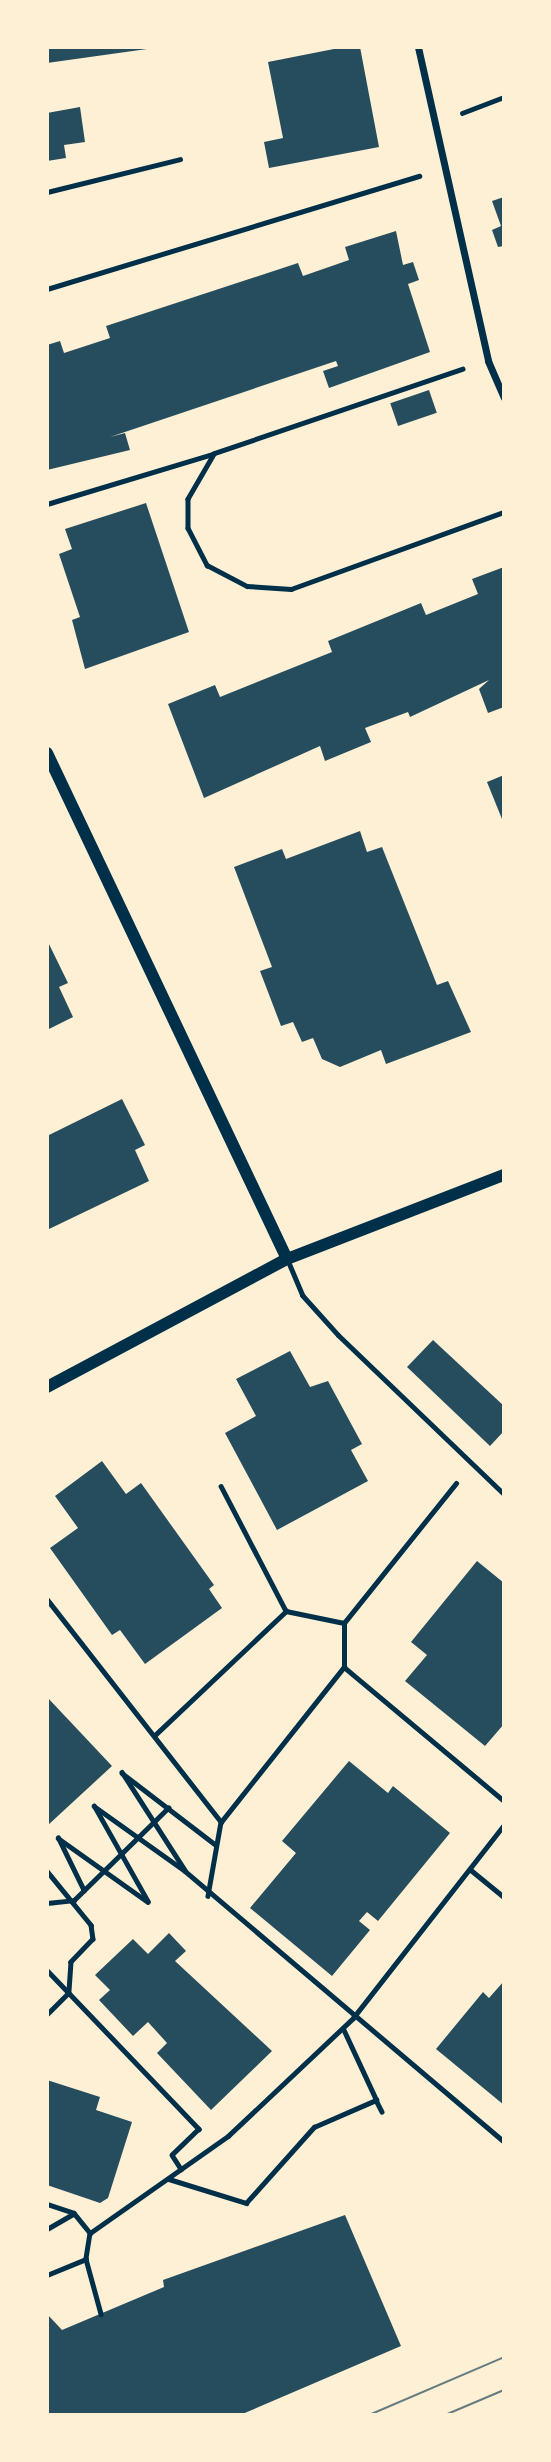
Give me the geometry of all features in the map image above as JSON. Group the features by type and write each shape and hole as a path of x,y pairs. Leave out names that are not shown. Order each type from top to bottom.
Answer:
{"street":[{"path":"418,47 443,169 488,361 504,398"},
{"path":"47,753 287,1259"},
{"path":"47,1387 287,1259 504,1175"}],"lane":[{"path":"47,192 180,159"},
{"path":"287,1259 302,1295 329,1325 504,1494"}],"path":[{"path":"435,123 504,97"},
{"path":"47,289 443,169"},
{"path":"47,504 214,454 488,361"},
{"path":"214,454 188,499 188,528 207,565 247,586 291,589 504,512"},
{"path":"208,1897 221,1822 344,1667 344,1623 472,1463"},
{"path":"221,1486 286,1611"},
{"path":"47,1599 221,1822"},
{"path":"286,1611 344,1623"},
{"path":"154,1736 286,1611"},
{"path":"344,1667 504,1801"},
{"path":"216,1845 122,1773 185,1871 208,1897 504,2142"},
{"path":"84,1891 58,1838 148,1902 94,1806 185,1871"},
{"path":"47,1903 74,1900 168,1808"},
{"path":"101,2314 86,2259 90,2232 228,2136 343,2029 504,1825"},
{"path":"471,1870 504,1897"},
{"path":"47,1871 74,1900 93,1939 67,1971 69,1993"},
{"path":"47,1970 199,2129 172,2155 181,2169"},
{"path":"47,2015 69,1993"},
{"path":"343,2029 382,2112"},
{"path":"168,2178 246,2203 314,2127 376,2100"},
{"path":"47,2204 74,2213 90,2232"},
{"path":"47,2229 74,2213"},
{"path":"47,2275 86,2259"}],"building":[{"path":"47,47 147,47 147,49 47,63"},
{"path":"344,47 360,47 379,147 269,168 264,142 283,138 268,62"},
{"path":"80,107 85,142 64,145 66,158 47,161 47,113"},
{"path":"504,197 504,246 498,247 492,230 501,226 492,201"},
{"path":"396,231 403,265 413,262 419,280 408,284 430,352 329,388 323,371 338,366 336,361 110,437 125,433 130,450 47,470 47,345 60,341 64,353 110,338 106,326 298,263 303,276 349,260 345,247"},
{"path":"429,390 437,413 398,426 390,403"},
{"path":"146,503 189,632 85,669 72,620 80,617 59,554 72,549 65,529"},
{"path":"504,567 504,707 488,713 479,689 489,680 410,717 408,712 365,728 371,742 325,761 320,746 204,798 168,704 215,685 220,697 332,652 328,641 421,603 426,615 478,594 472,579"},
{"path":"504,775 504,824 487,782"},
{"path":"360,831 367,852 382,847 437,985 448,981 471,1032 386,1064 381,1050 340,1067 322,1059 313,1038 302,1042 293,1022 281,1026 260,971 272,967 234,867 282,849 286,859"},
{"path":"47,940 68,983 59,987 73,1017 47,1030"},
{"path":"122,1099 145,1145 135,1150 149,1181 47,1230 47,1136"},
{"path":"433,1340 504,1406 504,1431 490,1446 407,1367"},
{"path":"290,1351 310,1387 328,1381 362,1444 351,1450 368,1481 277,1530 225,1433 256,1416 236,1379"},
{"path":"102,1461 126,1494 141,1483 214,1585 209,1589 222,1608 145,1664 120,1630 112,1635 50,1548 78,1528 55,1496"},
{"path":"477,1561 504,1583 504,1724 485,1746 405,1681 427,1655 411,1642"},
{"path":"47,1697 112,1766 47,1826"},
{"path":"349,1761 388,1793 393,1786 450,1833 378,1921 367,1912 359,1921 370,1930 332,1976 250,1908 296,1853 282,1841"},
{"path":"169,1933 186,1951 175,1961 272,2051 211,2110 157,2053 167,2043 148,2022 133,2036 99,2000 110,1990 95,1975 133,1939 148,1954"},
{"path":"504,1981 504,2105 436,2049 483,1992 489,1998"},
{"path":"47,2080 100,2097 96,2110 132,2122 108,2198 100,2203 47,2185"},
{"path":"345,2215 401,2346 240,2415 47,2415 47,2314 62,2330 164,2287 163,2280"}],"tram line":[{"path":"369,2415 504,2357"},
{"path":"445,2415 504,2390"}]}
